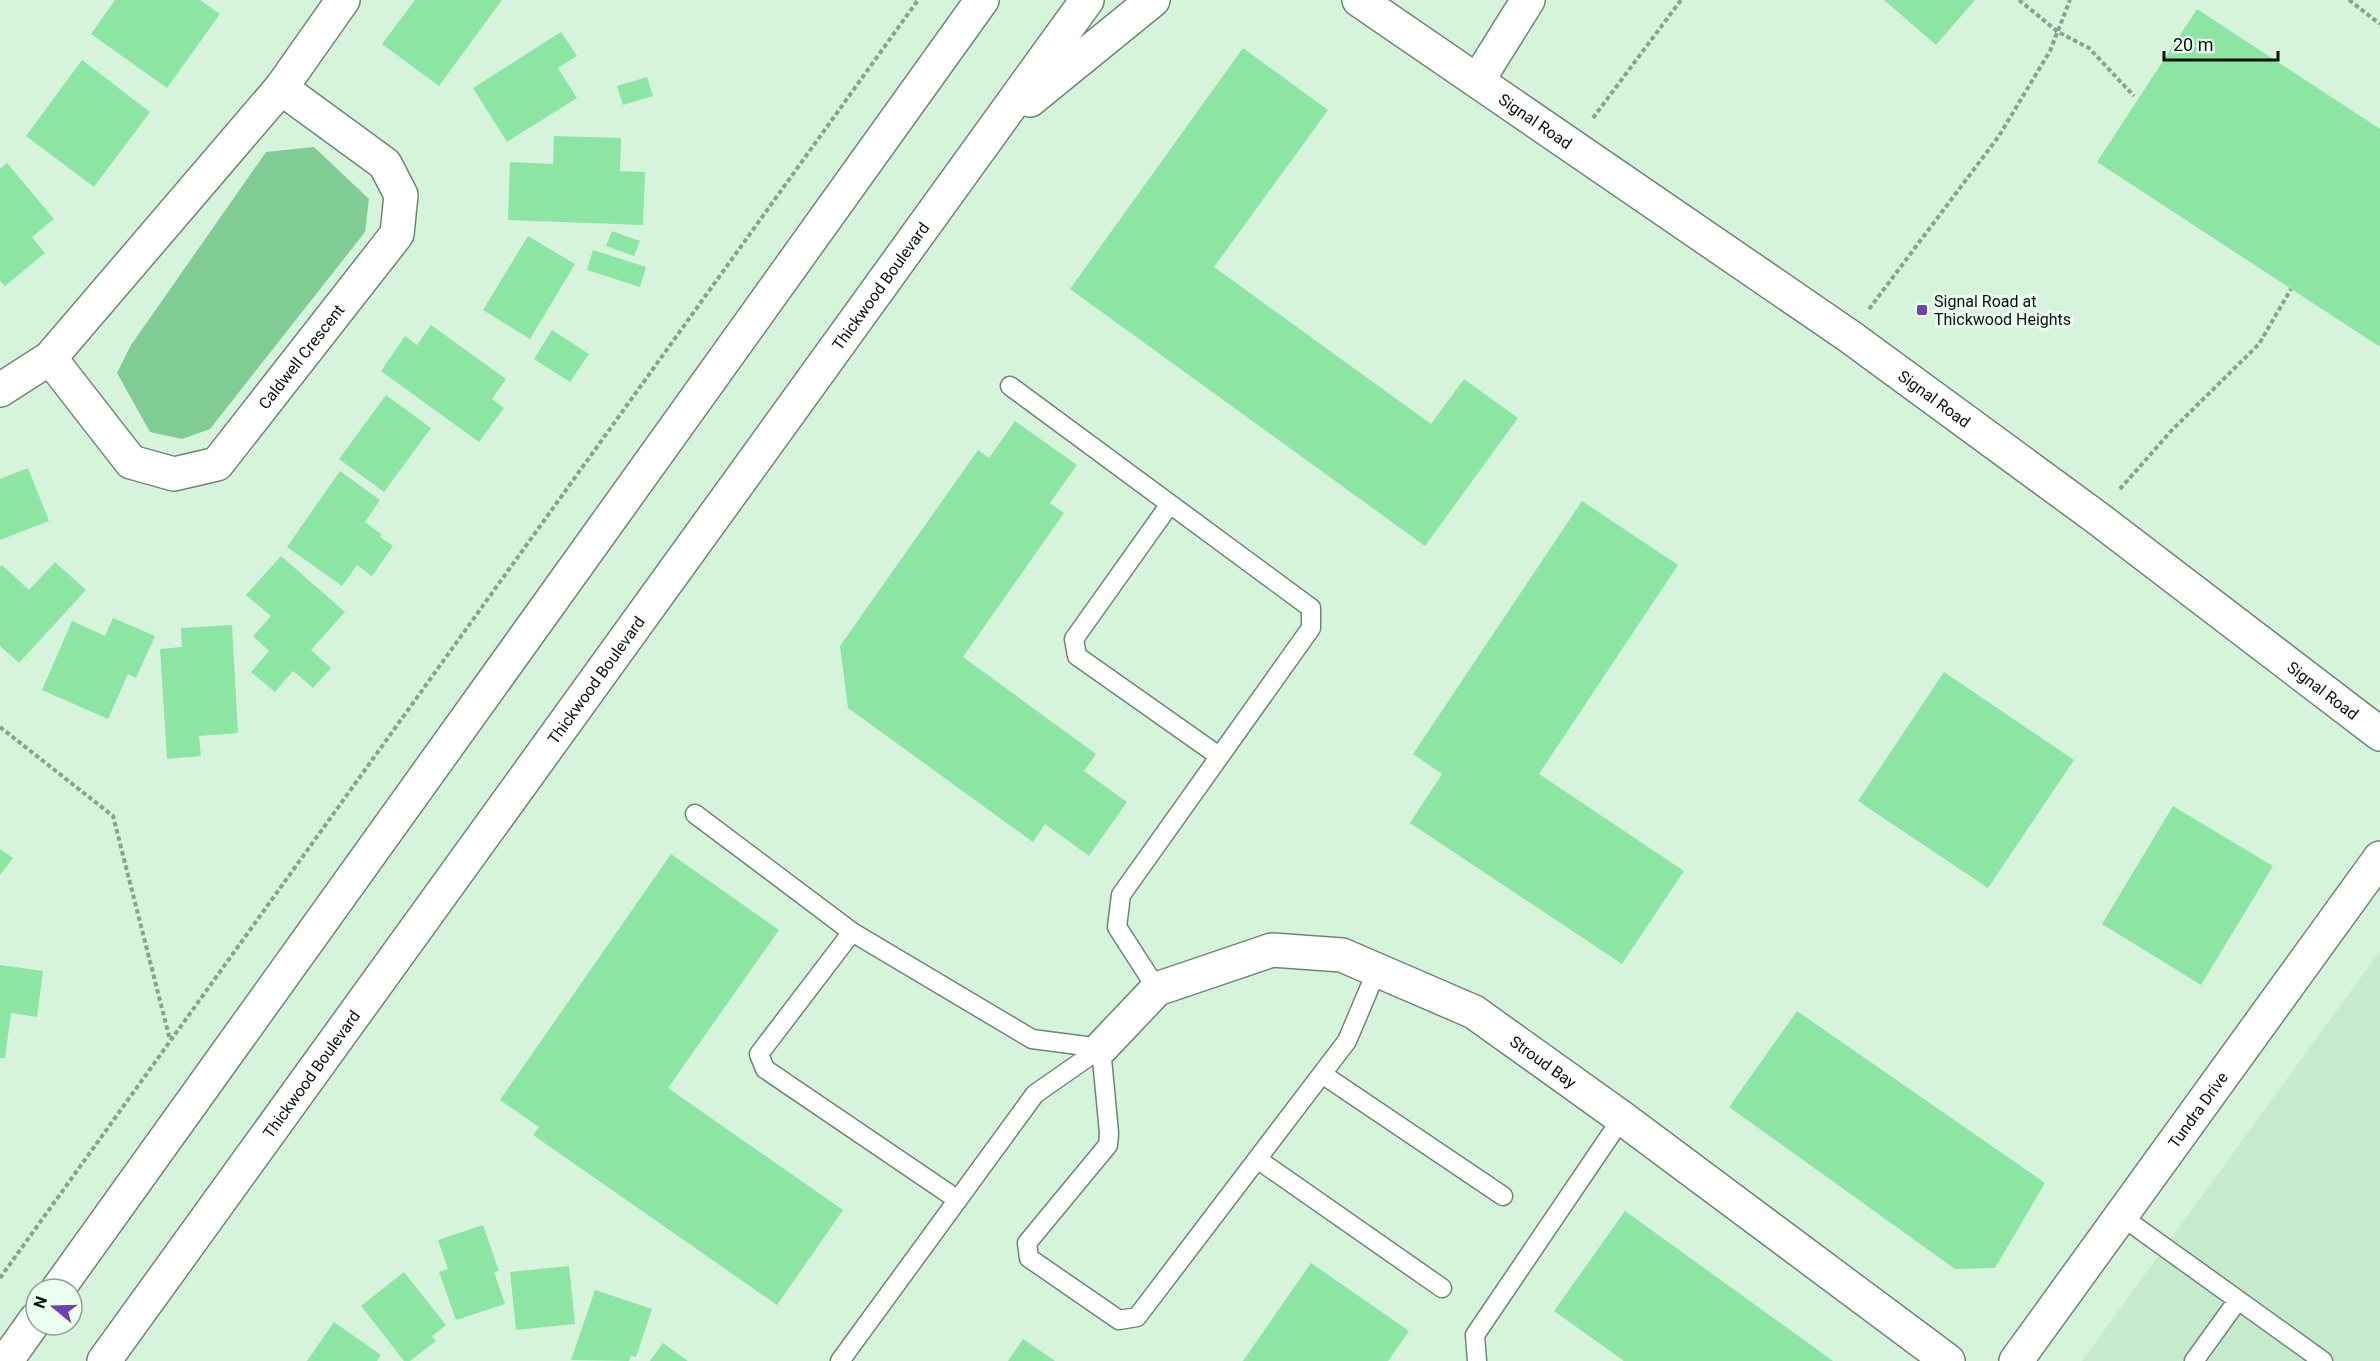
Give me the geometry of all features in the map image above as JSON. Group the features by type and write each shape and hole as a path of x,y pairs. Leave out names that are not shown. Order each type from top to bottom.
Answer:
{"street":[{"path":"0,390 50,358 280,88 343,0"},
{"path":"67,1277 982,0"},
{"name":"Thickwood Boulevard","path":"104,1361 1087,0"},
{"path":"998,125 1153,0"},
{"name":"Signal Road","path":"1359,0 1849,336 2096,517 2380,734"},
{"path":"1478,80 1528,0"},
{"name":"Caldwell Crescent","path":"50,358 131,462 174,474 217,464 397,234 401,195 385,164 280,88"},
{"name":"Tundra Drive","path":"2016,1361 2380,858"},
{"name":"Stroud Bay","path":"1101,1048 1157,989 1272,950 1342,955 1474,1012 1622,1118 1948,1361"},
{"path":"6,1361 24,1336"}],"lane":[{"path":"1010,386 1311,608 1311,628 1121,895 1117,927 1157,989"},
{"path":"1170,504 1074,639 1077,656 1220,756"},
{"path":"694,814 852,932 1032,1039 1101,1048"},
{"path":"852,932 759,1054 765,1069 958,1200"},
{"path":"1101,1048 1109,1133 1108,1145 1026,1243 1029,1258 1119,1320 1137,1317 1347,1041 1377,970"},
{"path":"840,1361 1035,1094 1101,1048"},
{"path":"1322,1074 1503,1196"},
{"path":"1477,1361 1475,1335 1622,1118"},
{"path":"1257,1159 1442,1288"},
{"path":"2121,1216 2323,1361"},
{"path":"2194,1361 2238,1300"}],"path":[{"path":"0,1278 918,0"},
{"path":"1573,145 1681,0"},
{"path":"2019,0 2058,32 2090,48 2134,96"},
{"path":"1849,336 1999,136 2050,51 2070,0"},
{"path":"2349,0 2380,24"},
{"path":"2096,517 2172,430 2259,344 2291,289"},
{"path":"0,727 113,816 171,1041"}],"shaded area":[{"path":"2380,951 2380,1361 2082,1361"}],"green space":[{"path":"314,147 369,199 365,232 210,429 182,439 150,432 117,373 131,345 266,152"}],"building":[{"path":"115,0 200,0 220,14 167,88 91,34"},
{"path":"415,0 502,0 439,86 382,44"},
{"path":"1884,0 1975,0 1936,45"},
{"path":"2197,9 2380,129 2380,347 2097,162"},
{"path":"561,32 577,56 558,68 577,98 507,142 473,88"},
{"path":"1243,48 1328,110 1214,267 1431,424 1464,379 1518,418 1425,546 1070,289"},
{"path":"82,60 150,112 94,187 26,136"},
{"path":"647,77 653,96 623,105 617,86"},
{"path":"554,136 621,138 620,171 645,172 643,225 508,220 510,162 553,164"},
{"path":"7,163 54,219 32,237 45,253 5,286 0,281 0,169"},
{"path":"612,231 640,241 634,256 606,246"},
{"path":"528,236 575,264 530,339 483,310"},
{"path":"593,250 646,267 640,287 587,270"},
{"path":"431,325 506,379 492,399 504,408 479,442 381,371 405,336 417,345"},
{"path":"552,330 589,354 570,382 534,359"},
{"path":"386,395 431,428 384,492 339,459"},
{"path":"1015,421 1077,465 1050,503 1064,513 963,657 1096,754 1084,771 1127,802 1089,856 1045,824 1033,842 848,708 840,646 978,450 989,458"},
{"path":"28,468 49,521 0,540 0,479"},
{"path":"340,471 380,500 365,522 393,546 372,576 357,565 342,586 287,547"},
{"path":"1582,501 1678,565 1539,774 1684,871 1622,964 1410,823 1442,774 1413,754"},
{"path":"281,556 345,612 311,650 331,668 313,688 293,671 275,692 251,672 269,651 253,636 271,616 246,595"},
{"path":"55,562 86,590 19,663 0,646 0,567 2,565 29,590"},
{"path":"113,618 155,636 136,678 128,674 108,719 42,690 72,621 105,636"},
{"path":"232,625 238,733 199,736 201,756 167,759 160,649 182,647 181,628"},
{"path":"1944,672 2074,760 1988,888 1858,801"},
{"path":"2173,806 2273,866 2201,985 2102,924"},
{"path":"0,849 13,858 0,875"},
{"path":"671,854 779,930 668,1088 843,1210 777,1305 533,1135 539,1127 500,1100"},
{"path":"0,965 43,971 37,1017 11,1013 5,1058 0,1058"},
{"path":"1797,1011 2045,1183 1995,1268 1955,1269 1729,1107"},
{"path":"1625,1211 1833,1361 1624,1361 1554,1311"},
{"path":"483,1225 499,1271 494,1272 505,1304 456,1320 439,1272 448,1269 438,1240"},
{"path":"1311,1263 1409,1331 1388,1361 1243,1361"},
{"path":"569,1266 575,1324 516,1330 510,1272"},
{"path":"404,1272 446,1325 432,1336 436,1341 410,1361 404,1361 361,1306"},
{"path":"595,1290 652,1309 636,1357 631,1356 629,1361 571,1360"},
{"path":"334,1322 381,1355 377,1361 307,1361"},
{"path":"1023,1339 1055,1361 1008,1361"},
{"path":"663,1343 688,1361 650,1361"}],"place":[{"name":"Signal Road at Thickwood Heights","path":"1922,310"}]}
